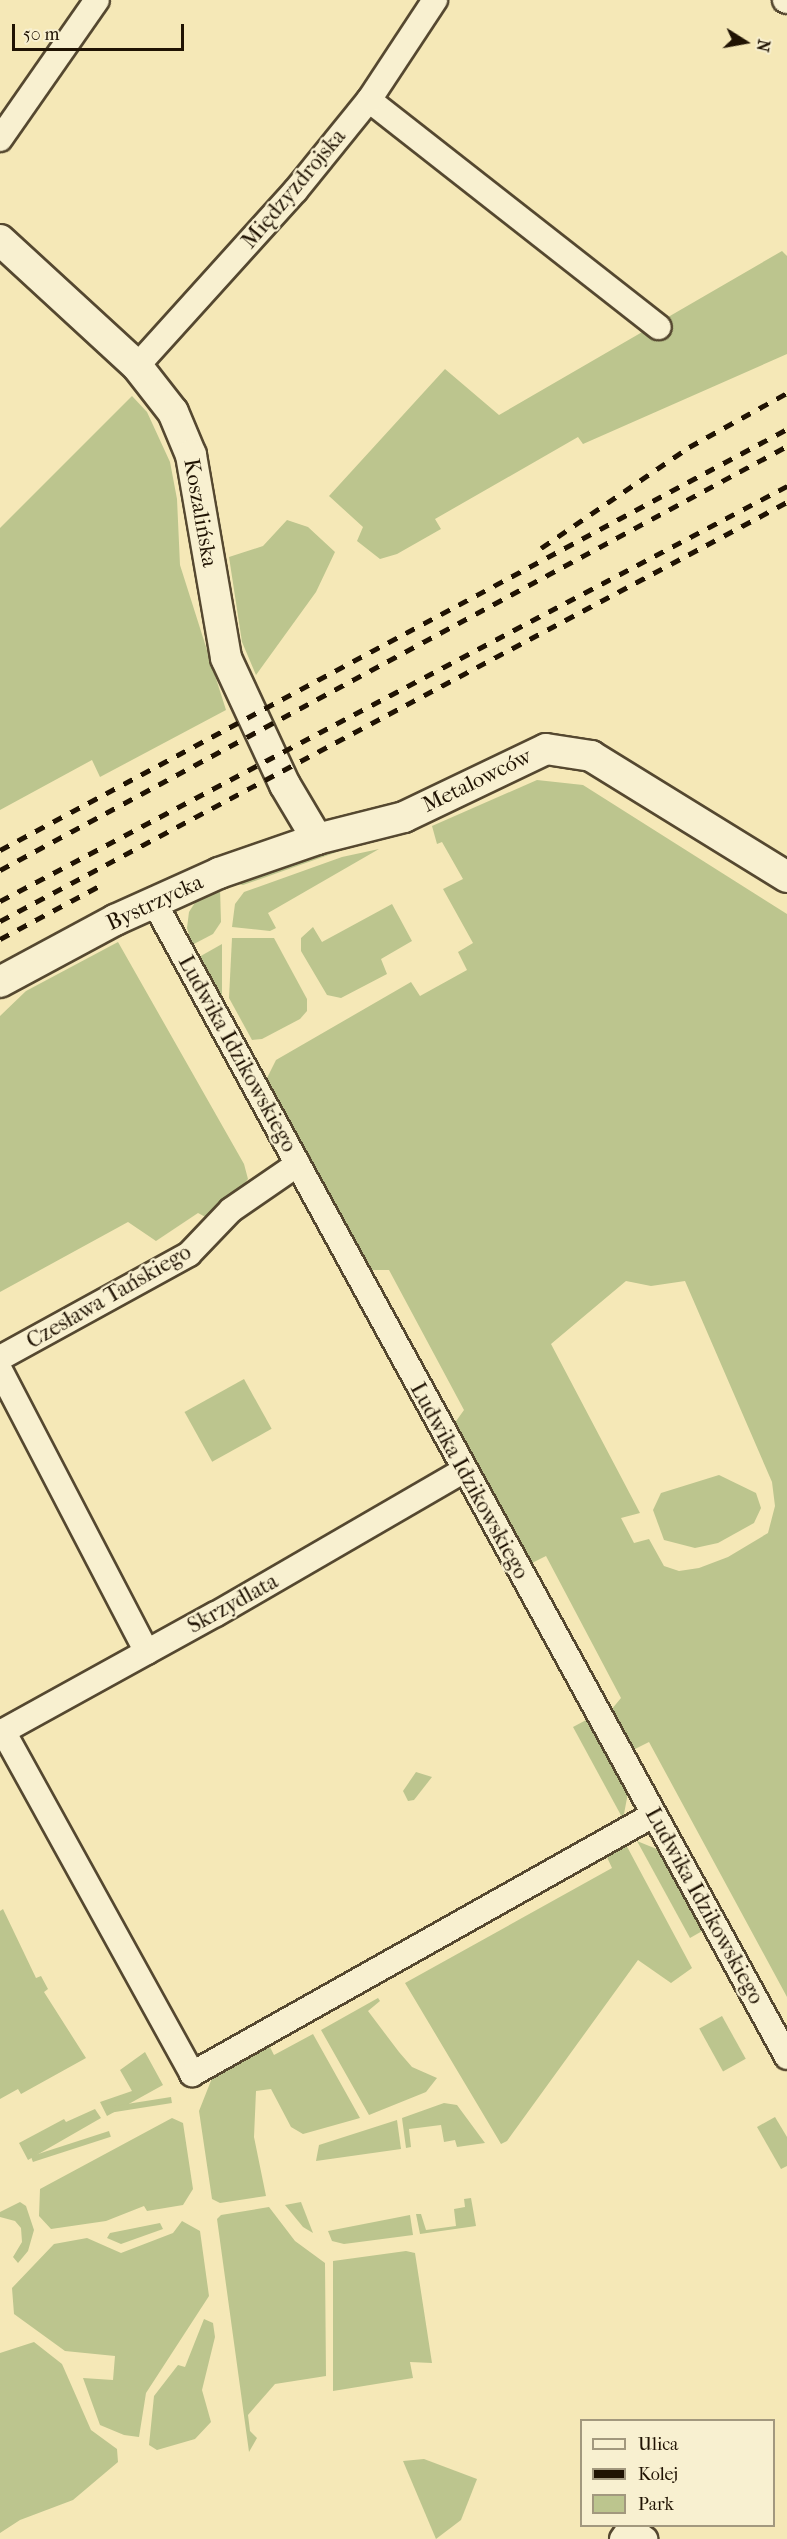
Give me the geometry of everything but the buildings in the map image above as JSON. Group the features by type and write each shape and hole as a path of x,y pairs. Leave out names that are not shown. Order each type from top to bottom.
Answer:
{"street":[{"path":"0,139 97,0"},
{"name":"Międzyzdrojska","path":"138,366 296,190 369,100 435,0"},
{"path":"369,100 659,327"},
{"name":"Koszalińska","path":"0,240 138,366 173,412 191,455 225,658 285,785 317,839"},
{"name":"Metalowców","path":"317,839 404,817 530,754 560,749 606,765 787,877"},
{"name":"Bystrzycka","path":"0,982 154,902 219,873 317,839"},
{"name":"Ludwika Idzikowskiego","path":"154,902 463,1471 787,2057"},
{"name":"Czesława Tańskiego","path":"0,1358 189,1254 231,1210 298,1164"},
{"path":"0,1370 147,1652"},
{"name":"Skrzydlata","path":"2,1732 147,1652 463,1471"},
{"path":"2,1732 192,2074 653,1815"}],"green space":[{"path":"782,251 787,256 787,354 583,444 578,437 435,519 441,529 397,554 380,559 357,541 363,527 329,496 445,369 499,415"},
{"path":"132,396 147,412 170,462 177,499 180,565 226,710 100,777 92,760 0,810 0,528"},
{"path":"287,520 308,527 335,552 316,592 256,675 242,642 229,557 263,546"},
{"path":"537,780 583,785 787,914 787,1997 649,1742 633,1750 611,1710 621,1698 546,1556 532,1563 454,1424 464,1410 389,1270 369,1270 266,1080 276,1060 411,982 420,996 467,970 458,952 473,943 443,889 463,879 442,842 437,844 432,826","holes":["626,1281 651,1286 685,1281 772,1482 775,1506 768,1533 728,1557 699,1568 679,1571 664,1566 649,1539 634,1543 621,1518 640,1513 551,1344"]},
{"path":"354,846 243,885 232,883 295,859"},
{"path":"379,849 268,913 276,928 270,931 232,927 235,904 244,892 342,857"},
{"path":"220,888 221,922 213,934 192,945 187,928 189,912 196,901"},
{"path":"392,904 412,941 381,959 387,974 341,998 327,995 301,951 301,938 313,927 322,942"},
{"path":"232,938 274,938 307,999 307,1011 300,1019 262,1039 252,1040 229,998"},
{"path":"118,942 244,1164 248,1179 213,1221 198,1213 156,1241 128,1222 0,1292 0,1016 26,991"},
{"path":"222,944 222,1000 199,957"},
{"path":"244,1379 272,1429 212,1462 185,1412"},
{"path":"719,1475 756,1493 761,1508 754,1523 718,1543 695,1548 664,1540 653,1510 661,1493"},
{"path":"588,1719 628,1793 623,1819 573,1727"},
{"path":"416,1772 432,1777 414,1800 408,1801 403,1791"},
{"path":"624,1841 692,1968 671,1983 638,1960 507,2141 501,2144 405,1983 612,1868 605,1853"},
{"path":"637,1841 659,1850 704,1930 690,1938"},
{"path":"3,1909 36,1978 41,1976 48,1989 44,1992 86,2058 21,2094 18,2089 0,2099 0,1911"},
{"path":"378,1998 380,2001 368,2011 412,2067 437,2078 426,2092 369,2115 321,2030"},
{"path":"722,2016 746,2059 723,2071 699,2029"},
{"path":"313,2034 360,2118 303,2134 291,2127 271,2089 256,2091 254,2137 266,2196 220,2203 212,2199 199,2111 214,2073 267,2041 274,2055"},
{"path":"145,2052 163,2085 107,2116 100,2102 132,2091 120,2070"},
{"path":"171,2097 172,2103 109,2113 108,2107"},
{"path":"444,2103 457,2105 485,2143 457,2147 455,2140 444,2142 441,2125 409,2129 411,2147 406,2148 402,2118"},
{"path":"95,2109 101,2118 28,2160 19,2143 64,2119 66,2122"},
{"path":"775,2117 787,2137 787,2166 781,2169 757,2127"},
{"path":"172,2118 183,2123 193,2189 183,2205 147,2211 144,2206 106,2221 51,2229 39,2216 40,2189"},
{"path":"397,2120 401,2149 316,2161 319,2145"},
{"path":"109,2131 111,2137 33,2162 31,2156"},
{"path":"471,2198 476,2226 420,2234 416,2214 421,2214 426,2230 456,2226 454,2209 465,2207 464,2199"},
{"path":"20,2202 26,2206 34,2230 28,2251 18,2263 13,2257 22,2242 21,2228 15,2221 0,2217 0,2212"},
{"path":"301,2202 313,2233 303,2227 285,2205"},
{"path":"269,2207 295,2241 325,2263 326,2376 275,2384 248,2415 250,2431 257,2438 249,2452 217,2219 221,2215"},
{"path":"410,2215 413,2235 344,2244 332,2241 328,2231"},
{"path":"182,2221 200,2231 209,2296 146,2393 139,2437 124,2435 100,2425 83,2378 113,2380 115,2356 65,2351 14,2314 12,2288 54,2244 87,2238 121,2253 173,2233"},
{"path":"160,2223 163,2229 121,2244 107,2238 110,2233"},
{"path":"406,2251 415,2253 432,2363 410,2362 413,2378 333,2391 333,2261"},
{"path":"204,2319 213,2323 215,2337 202,2390 211,2422 195,2439 157,2450 149,2445 154,2396 178,2365 185,2367"},
{"path":"34,2342 62,2364 91,2430 117,2449 118,2462 73,2500 20,2520 0,2533 0,2353"},
{"path":"424,2459 477,2479 461,2520 436,2539 403,2461"}],"railway":[{"path":"541,548 689,447 787,393"},
{"path":"0,850 787,429"},
{"path":"0,870 787,446"},
{"path":"0,901 787,486"},
{"path":"0,921 787,502"},
{"path":"0,939 101,885"}]}
